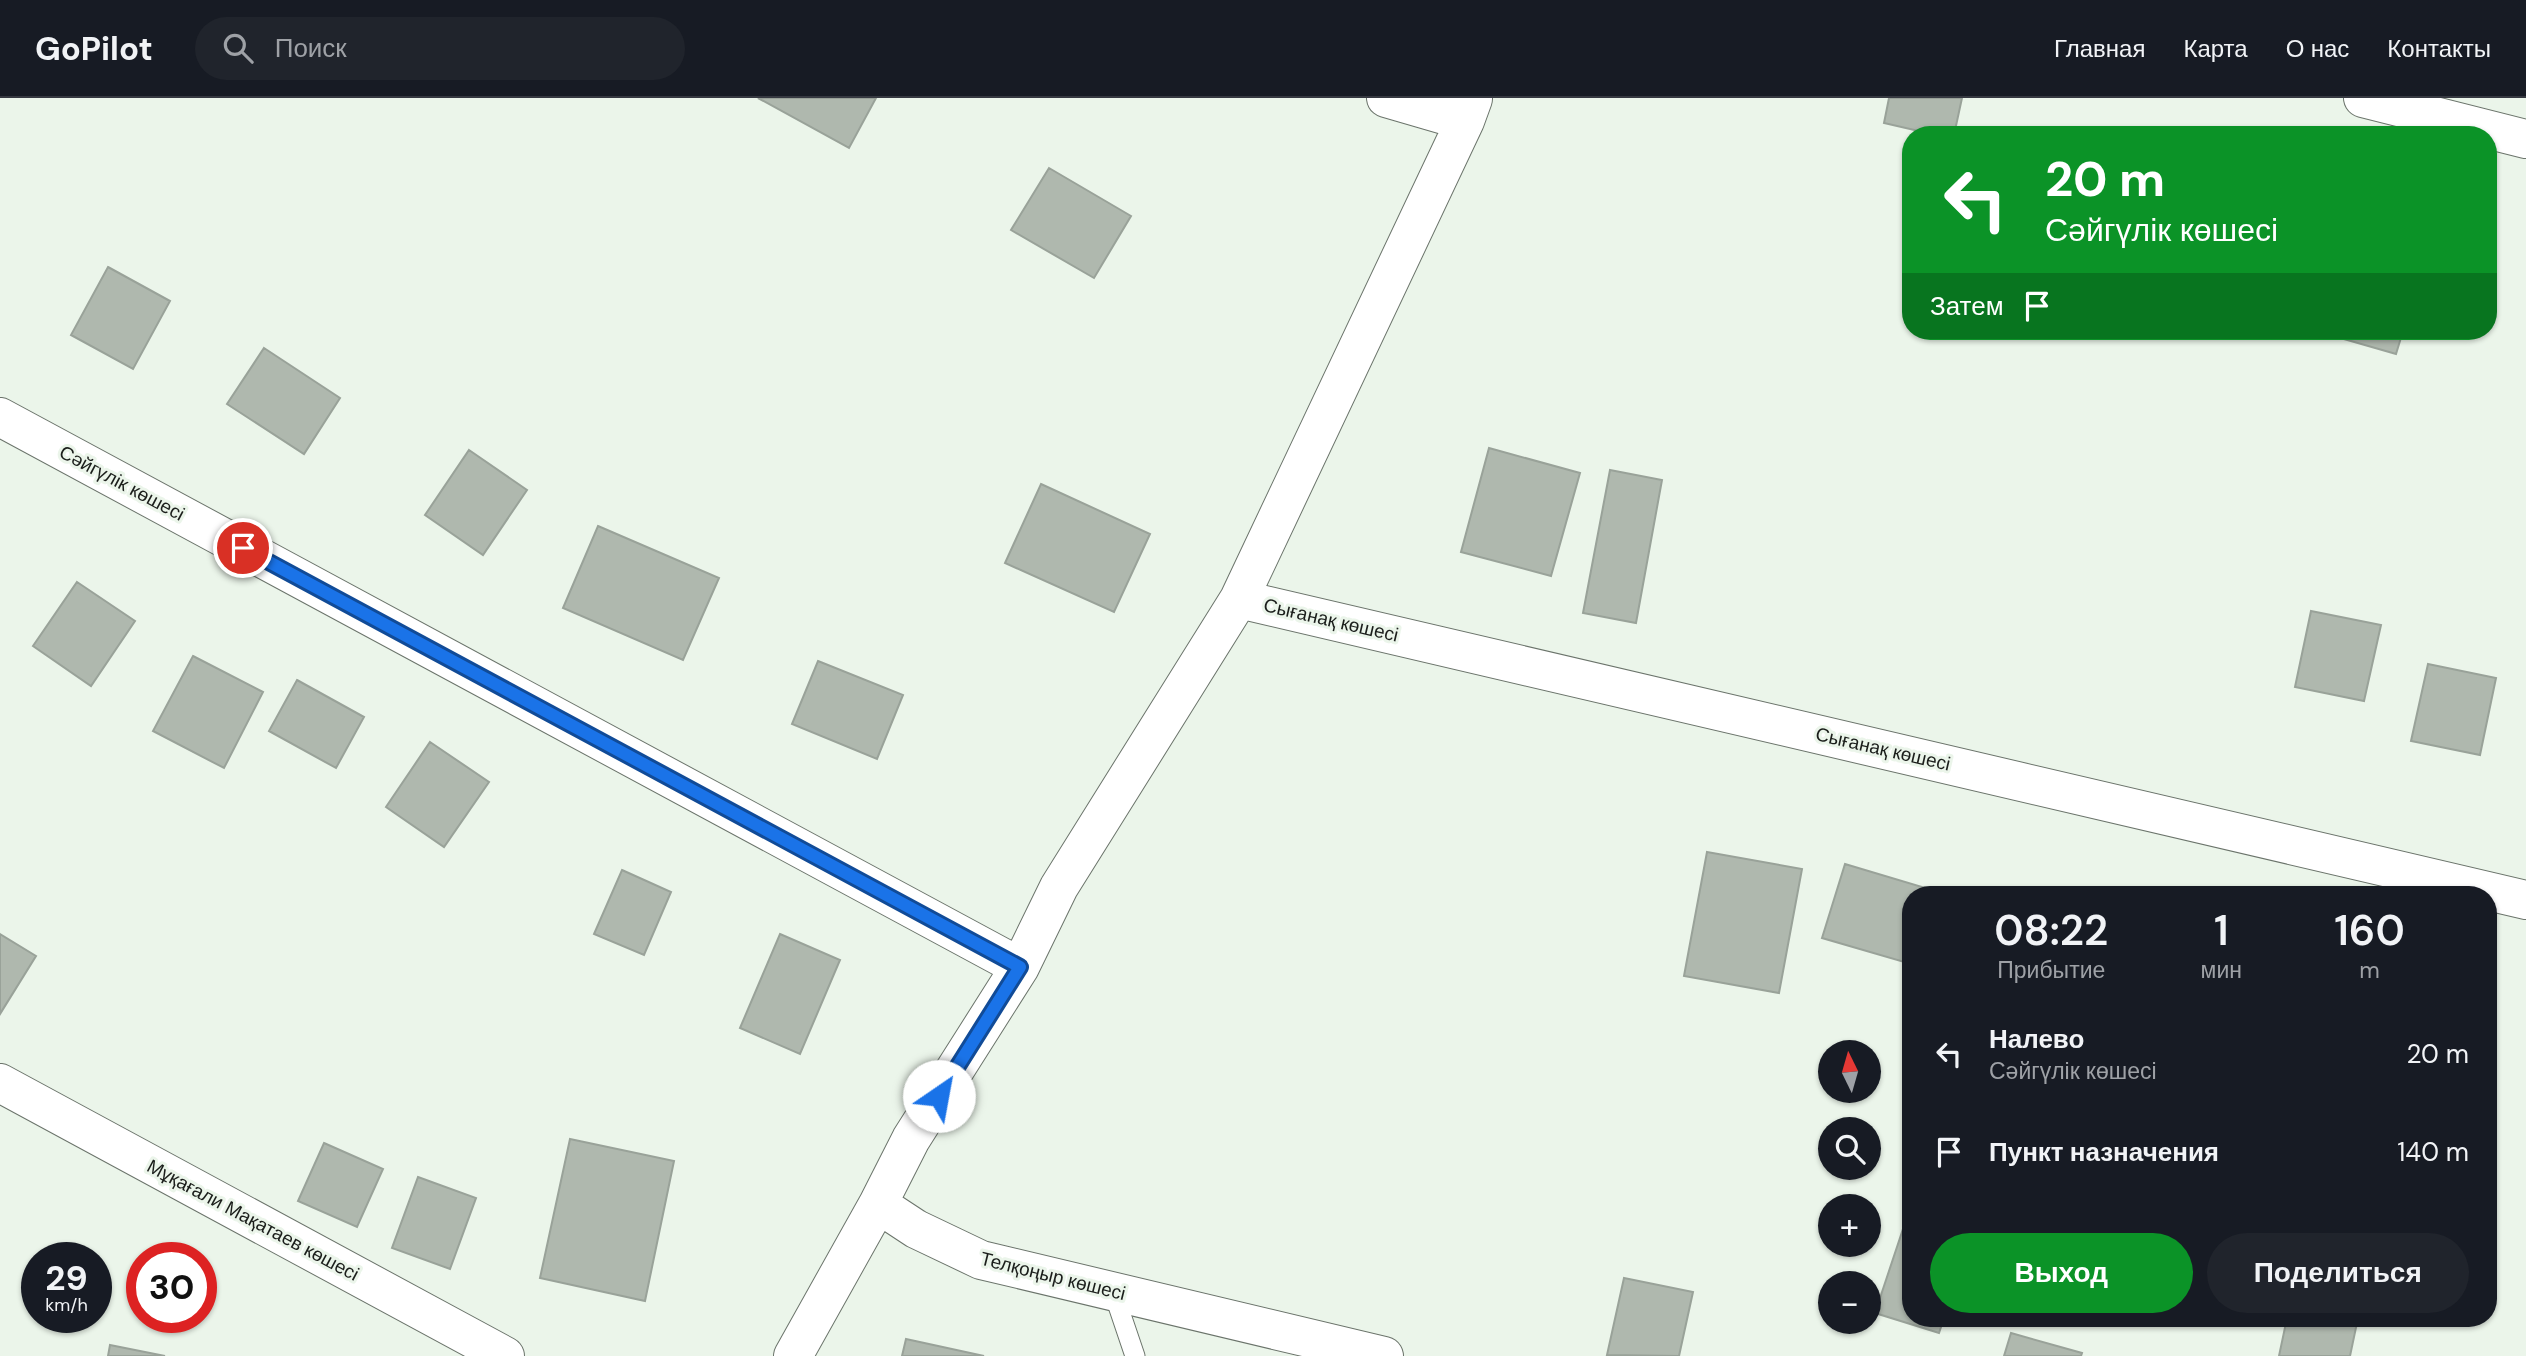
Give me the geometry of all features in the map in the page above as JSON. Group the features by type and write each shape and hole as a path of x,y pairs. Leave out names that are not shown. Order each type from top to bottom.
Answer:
{"street":[{"path":"793,1356 911,1139 1020,967 1059,887 1239,598 1469,110 1385,98"},
{"path":"2363,98 2474,126"},
{"path":"2497,132 2526,139"},
{"name":"Сәйгүлік көшесі","path":"0,417 1020,967"},
{"name":"Сығанақ көшесі","path":"1239,598 2466,886"},
{"name":"Сығанақ көшесі","path":"2497,893 2526,900"},
{"name":"Мұқағали Мақатаев көшесі","path":"0,1083 505,1356"},
{"name":"Телқоңыр көшесі","path":"878,1204 916,1229 981,1260 1384,1356"}],"lane":[{"path":"1113,1292 1135,1356"}],"building":[{"path":"758,98 876,98 849,148"},
{"path":"1889,98 1962,98 1956,126 1902,127 1884,123"},
{"path":"1049,168 1131,216 1094,278 1011,230"},
{"path":"108,267 170,301 133,369 71,335"},
{"path":"2347,340 2400,340 2396,354"},
{"path":"264,348 340,398 304,454 227,404"},
{"path":"1489,448 1580,473 1551,576 1461,552"},
{"path":"469,450 527,490 483,555 425,515"},
{"path":"1610,470 1662,480 1636,623 1583,613"},
{"path":"1041,484 1150,534 1114,612 1005,563"},
{"path":"598,526 719,578 683,660 563,608"},
{"path":"77,582 135,621 91,686 33,646"},
{"path":"2311,611 2381,625 2364,701 2295,687"},
{"path":"193,656 263,692 224,768 153,731"},
{"path":"818,661 903,695 877,759 792,724"},
{"path":"2428,664 2496,678 2480,755 2411,741"},
{"path":"297,680 364,717 336,768 269,731"},
{"path":"430,742 489,782 444,847 386,807"},
{"path":"1707,852 1802,869 1779,993 1684,976"},
{"path":"1845,864 1919,886 1902,886 1902,961 1822,938"},
{"path":"622,870 671,892 644,955 594,934"},
{"path":"0,934 36,956 0,1014"},
{"path":"780,934 840,960 800,1054 740,1028"},
{"path":"570,1139 674,1161 645,1301 540,1278"},
{"path":"324,1143 383,1169 357,1227 298,1201"},
{"path":"418,1177 476,1198 450,1269 392,1248"},
{"path":"1902,1232 1902,1321 1881,1315 1881,1295"},
{"path":"1624,1278 1693,1292 1679,1356 1607,1355"},
{"path":"1920,1327 1941,1327 1939,1333"},
{"path":"2285,1327 2356,1327 2350,1356 2279,1356"},
{"path":"2011,1333 2082,1353 2081,1356 2004,1356"},
{"path":"906,1339 984,1356 902,1356"},
{"path":"110,1345 165,1356 108,1356"}],"route":[{"path":"243,548 1020,967 939,1096"}]}
